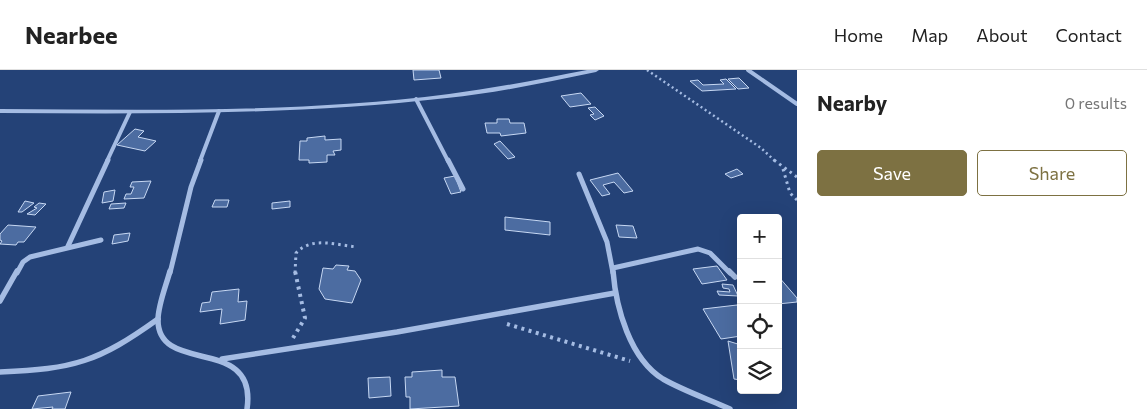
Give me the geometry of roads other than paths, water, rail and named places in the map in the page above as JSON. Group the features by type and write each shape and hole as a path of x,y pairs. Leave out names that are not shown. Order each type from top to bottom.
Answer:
{"street":[{"path":"0,111 219,111 416,99 553,80 596,70"},
{"path":"748,70 797,104"},
{"path":"416,99 463,188"},
{"path":"219,111 190,187 158,319 160,334 166,344 176,349 222,360 239,371 246,385 247,409"},
{"path":"68,246 130,112"},
{"path":"579,174 607,242 613,268 615,293 623,322 644,363 663,379 730,409"},
{"path":"0,301 23,262 30,257 68,246 101,240"},
{"path":"613,268 698,248 710,253 735,277"},
{"path":"222,360 285,348 397,332 615,293"},
{"path":"0,372 69,367 98,357 127,342 158,319"}]}
